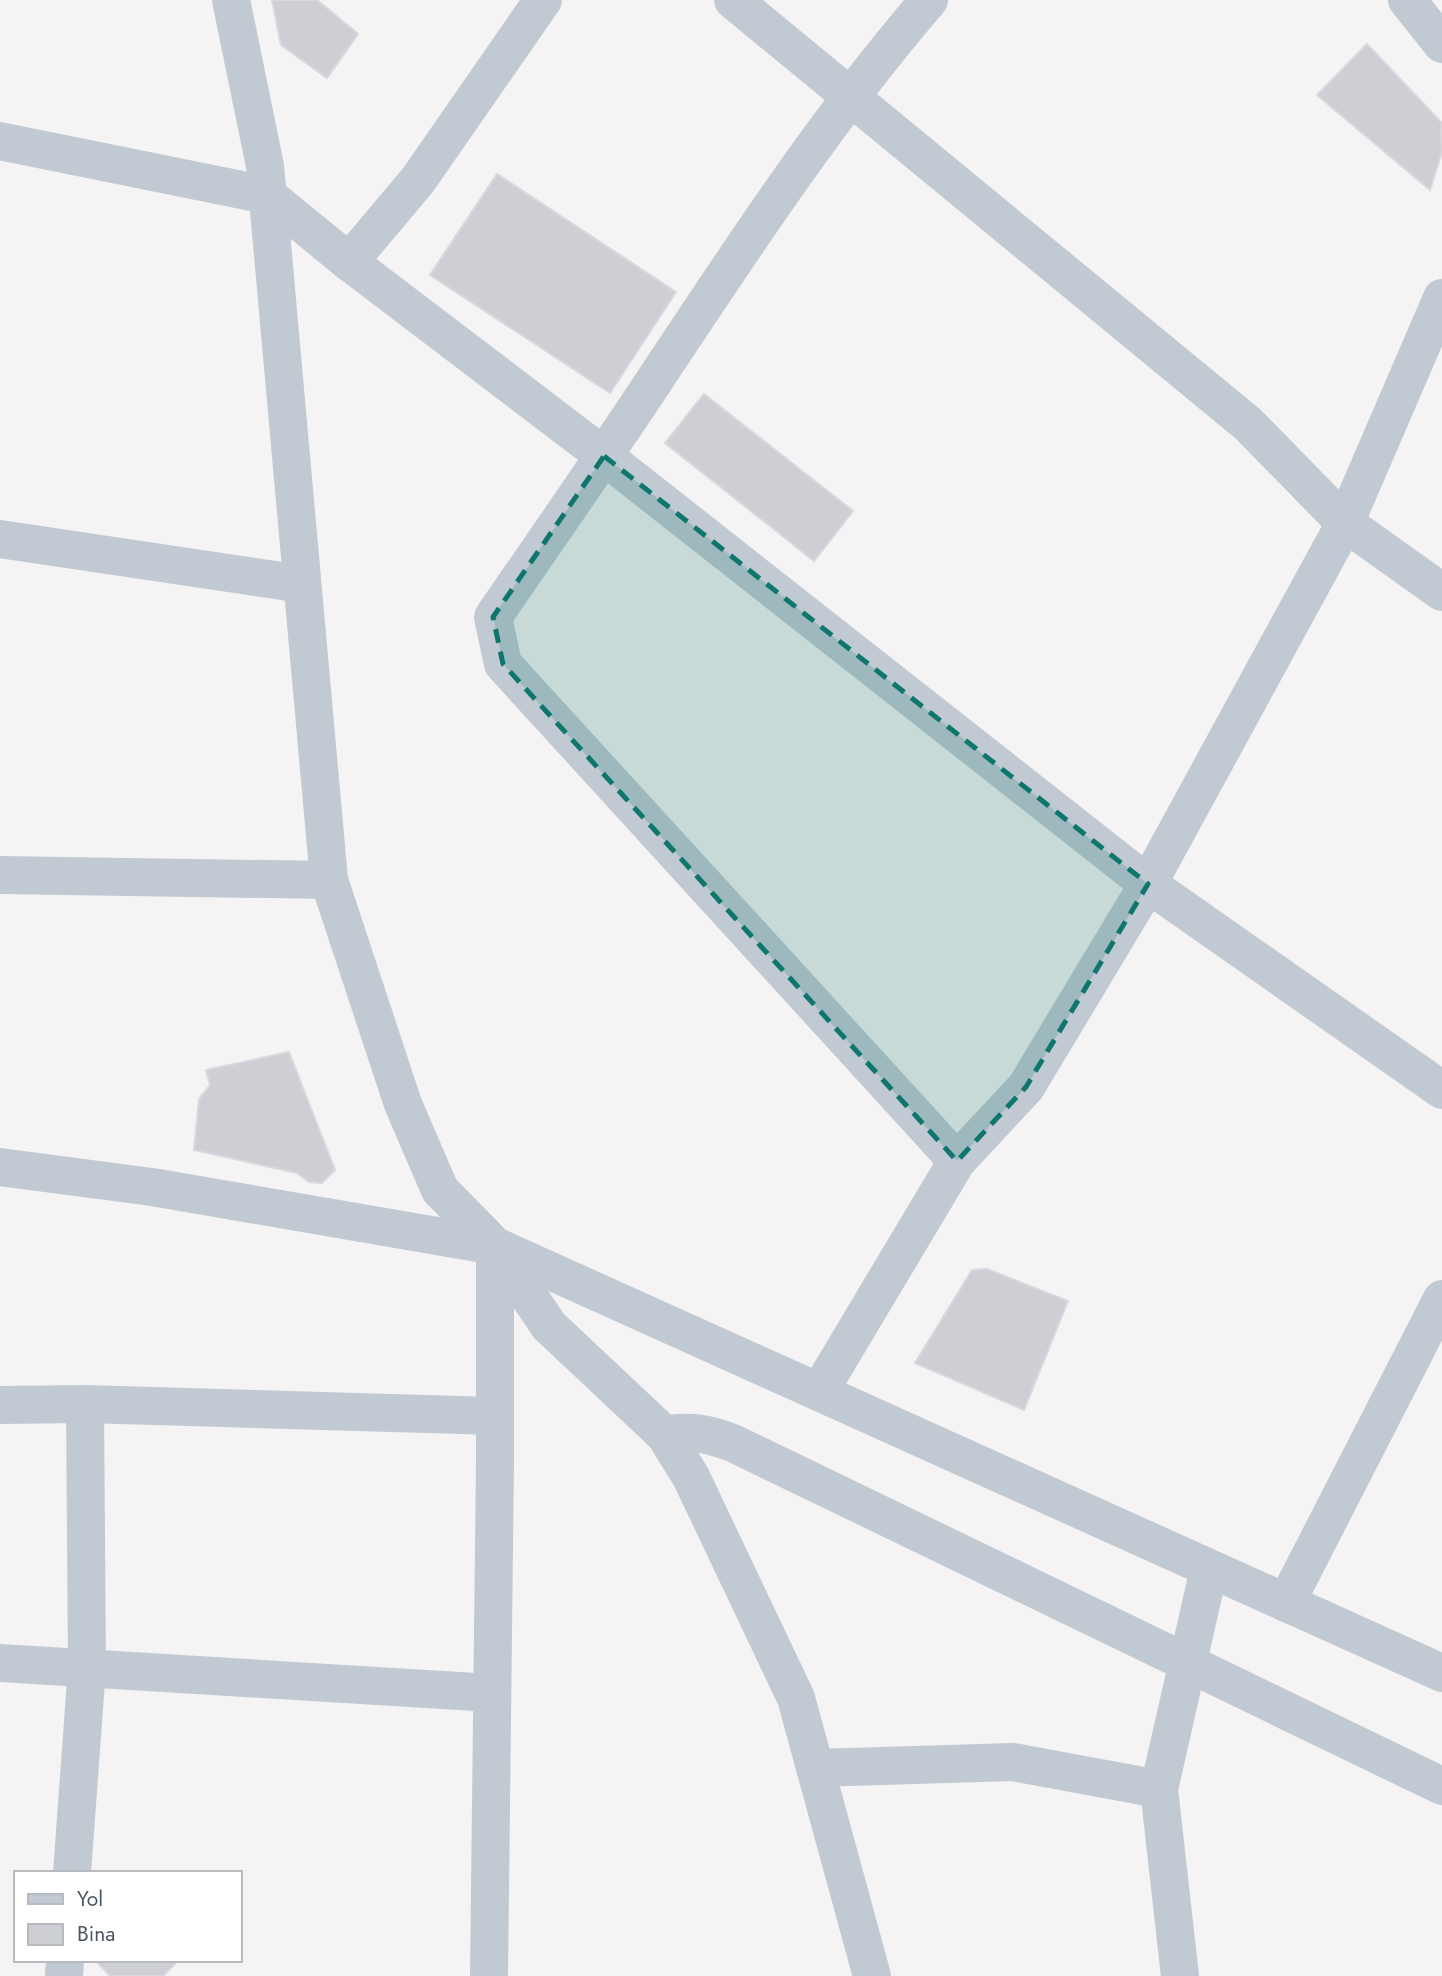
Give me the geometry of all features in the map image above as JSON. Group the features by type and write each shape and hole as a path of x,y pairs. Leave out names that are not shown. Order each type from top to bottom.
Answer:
{"street":[{"path":"231,0 265,166 329,880 403,1104 440,1190 495,1246 549,1326 665,1434 691,1477 796,1698 872,1976"},
{"path":"349,262 418,180 543,0"},
{"path":"733,0 1248,424 1345,523 1442,592"},
{"path":"929,0 851,95 732,263 493,617 503,664 957,1161"},
{"path":"1407,0 1442,44"},
{"path":"0,141 267,195 349,262 604,456 1148,884 1442,1090"},
{"path":"819,1392 957,1161 1026,1087 1148,884 1345,523 1442,298"},
{"path":"0,539 302,584"},
{"path":"0,874 329,880"},
{"path":"0,1167 152,1187 495,1246 1442,1673"},
{"path":"489,1976 495,1246"},
{"path":"1286,1603 1442,1298"},
{"path":"0,1405 85,1404 495,1416"},
{"path":"72,1871 87,1667 85,1404"},
{"path":"665,1434 692,1431 715,1435 1442,1786"},
{"path":"1180,1976 1159,1789 1209,1569"},
{"path":"0,1663 492,1693"},
{"path":"815,1768 1013,1762 1159,1789"}],"highlighted area":[{"path":"604,456 1148,884 1026,1087 957,1161 503,664 493,617"}],"building":[{"path":"272,0 317,0 358,34 327,78 281,45"},
{"path":"1367,44 1441,122 1442,152 1430,190 1317,95"},
{"path":"497,174 676,292 610,393 430,275"},
{"path":"704,394 853,511 814,561 665,443"},
{"path":"289,1052 335,1170 322,1183 309,1182 297,1173 194,1150 199,1099 210,1085 206,1070"},
{"path":"987,1269 1068,1301 1024,1410 915,1363 972,1270"},
{"path":"97,1962 177,1962 163,1976 110,1976"}]}
